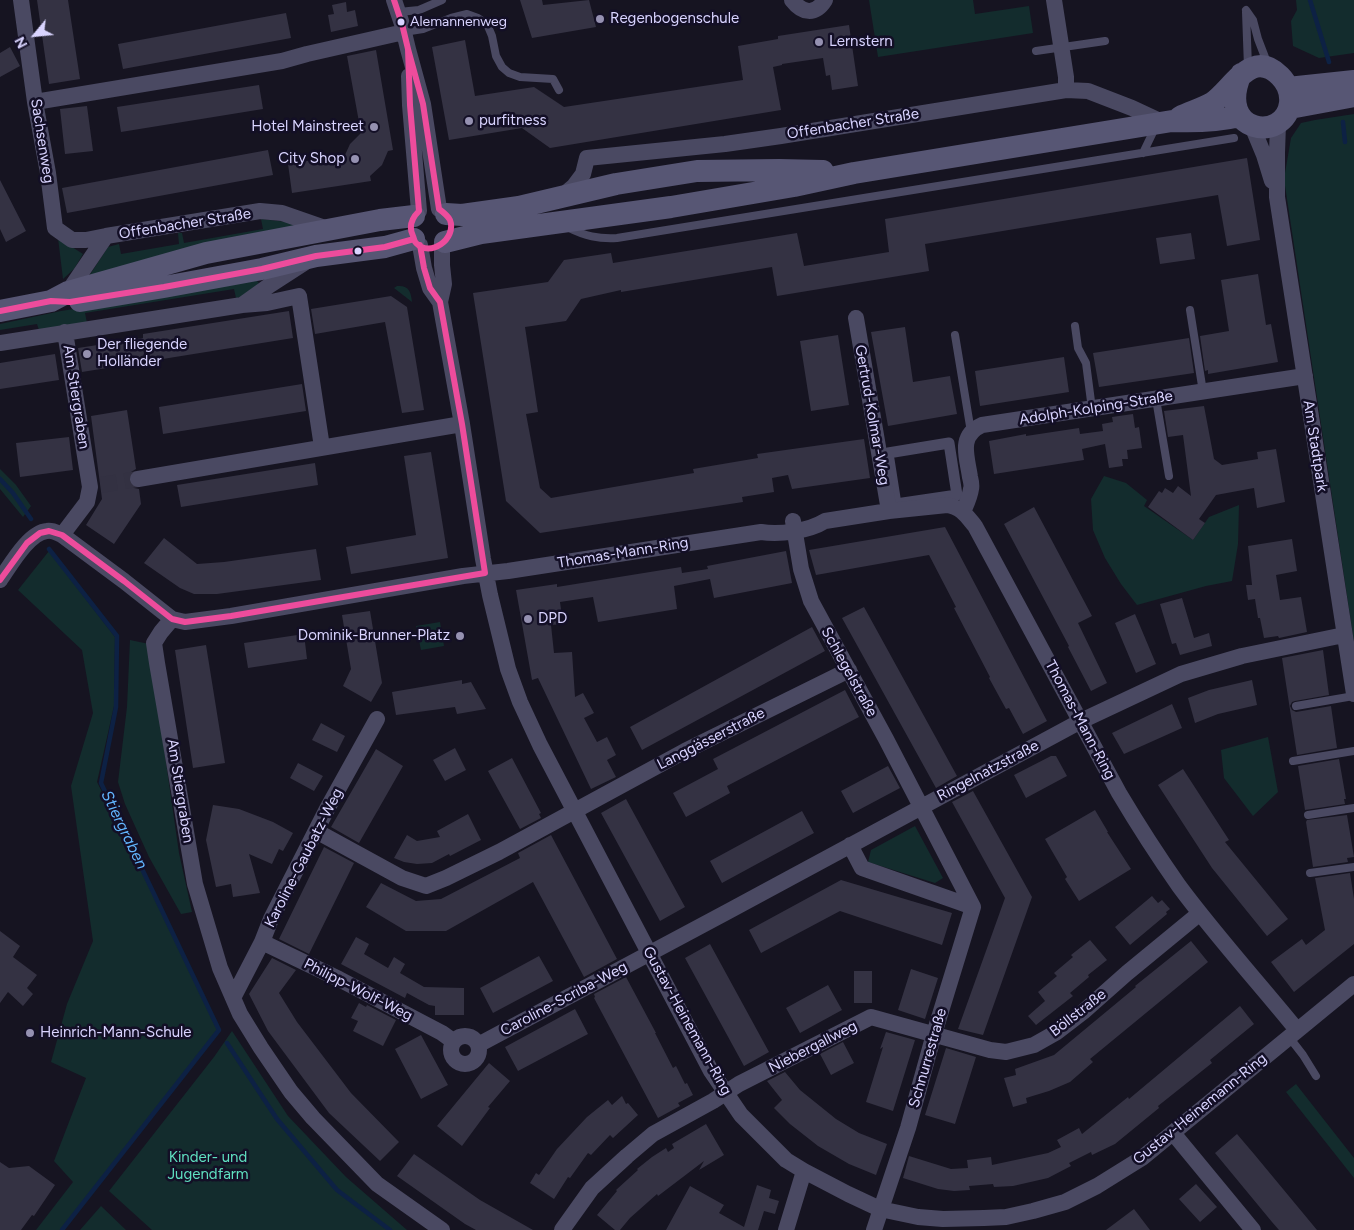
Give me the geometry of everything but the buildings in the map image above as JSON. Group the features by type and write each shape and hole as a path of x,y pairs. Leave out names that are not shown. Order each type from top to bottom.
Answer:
{"main road":[{"name":"Offenbacher Straße","path":"1164,122 1211,103 1253,71"},
{"path":"1285,107 1284,80 1277,73 1253,71 1236,90 1234,100 1242,127 1261,128 1270,127 1285,107 1354,81"},
{"path":"1285,107 1354,96"},
{"name":"Offenbacher Straße","path":"59,296 70,302 164,288 262,269 316,256 430,243 481,233 671,207 794,186 854,173 1164,122 1228,119 1242,127"},
{"name":"Offenbacher Straße","path":"0,311 59,296 206,253 328,229 429,212 462,215 519,207 616,184 697,171 779,170 854,173"},
{"path":"429,212 450,222 451,229 449,237 430,243 411,235 410,226 429,212"}],"street":[{"name":"Sachsenweg","path":"21,0 55,228 72,240 86,240 106,236"},
{"path":"792,0 800,9 811,11 818,9 825,0"},
{"path":"1054,0 1066,77 1066,90"},
{"path":"396,6 408,49 410,105 429,212"},
{"path":"35,102 262,65 404,32"},
{"name":"Offenbacher Straße","path":"561,198 583,174 587,158 725,144 1066,90 1088,90 1164,122"},
{"name":"Am Stadtpark","path":"1285,107 1276,153 1277,197 1354,695"},
{"name":"Am Stadtpark","path":"1242,127 1264,155 1277,197"},
{"name":"Offenbacher Straße","path":"59,296 106,236 260,211 282,213 328,229"},
{"name":"Gustav-Heinemann-Ring","path":"430,243 424,268 430,288 440,302 486,573 508,669 520,702 540,746 711,1071 741,1115 786,1160 804,1172 880,1209 918,1216 942,1224 1006,1216 1065,1202 1097,1186 1142,1158 1354,984"},
{"name":"Offenbacher Straße","path":"242,305 270,284 316,256"},
{"name":"Offenbacher Straße","path":"0,343 242,305 267,303 299,296 322,447"},
{"name":"Gertrud-Kolmar-Weg","path":"856,318 889,511"},
{"name":"Am Stiergraben","path":"62,535 87,502 95,486 65,332"},
{"name":"Adolph-Kolping-Straße","path":"971,432 982,426 1305,376"},
{"path":"138,479 462,424"},
{"path":"963,512 972,488 966,449 966,439 971,432"},
{"path":"949,443 956,494 896,504 888,453 949,443"},
{"name":"Thomas-Mann-Ring","path":"172,619 185,622 231,616 486,573 761,532 772,525 794,526 814,518 825,521 889,511 947,505 956,507 975,526 1119,793 1138,824 1179,885 1293,1034"},
{"name":"Schlegelstraße","path":"794,526 801,569 811,601 922,807"},
{"path":"0,580 28,542 37,534 46,530 55,531 124,581 172,619"},
{"name":"Am Stiergraben","path":"172,619 154,643 196,884 220,968 240,1014 291,1092 313,1118 377,1184 442,1230"},
{"name":"Ringelnatzstraße","path":"649,953 1081,721 1181,674 1242,656 1344,635"},
{"name":"Langgässerstraße","path":"316,831 402,878 426,886 454,874 685,751 849,670"},
{"name":"Karoline-Gaubatz-Weg","path":"233,998 327,808 377,719"},
{"path":"922,807 973,907"},
{"path":"850,845 862,868 973,907"},
{"name":"Schnurrestraße","path":"874,1230 908,1128 934,1034 973,907"},
{"name":"Böllstraße","path":"934,1034 973,1047 1006,1052 1034,1045 1057,1032 1083,1012 1200,913"},
{"name":"Philipp-Wolf-Weg","path":"262,942 442,1033 453,1041"},
{"name":"Caroline-Scriba-Weg","path":"478,1045 649,953"},
{"name":"Niebergallweg","path":"569,1227 592,1188 653,1134 739,1084 871,1017 934,1034"},
{"path":"464,1036 475,1040 480,1050 475,1061 464,1065 453,1059 450,1047 453,1041 458,1037 464,1036"},
{"path":"1172,1133 1253,1230"},
{"path":"786,1230 804,1172"}],"lane":[{"path":"396,6 419,10 442,0"},
{"path":"1246,10 1252,20 1258,39 1253,71 1246,10"},
{"path":"404,32 423,30 451,18 467,14 478,18 487,24 492,36 496,56 502,67 509,73 520,77 553,79 559,90"},
{"path":"1036,51 1105,41"},
{"path":"1143,153 1164,122"},
{"path":"558,222 578,232 602,239 617,238 1143,153 1242,127"},
{"path":"1190,310 1203,392"},
{"path":"1075,326 1078,348 1086,363 1092,409"},
{"path":"955,335 971,432"},
{"path":"1156,399 1168,476"},
{"path":"1296,706 1354,695"},
{"path":"1293,761 1354,751"},
{"path":"1308,816 1354,808"},
{"path":"1310,873 1354,867"},
{"path":"1293,1034 1316,1076"}],"green space":[{"path":"869,0 973,0 975,14 1029,6 1033,33 878,57"},
{"path":"1296,0 1354,0 1354,53 1319,58 1293,46 1291,21 1297,10"},
{"path":"1354,114 1354,642 1284,179 1291,138 1301,123"},
{"path":"261,219 287,222 298,226 87,279 108,247 119,244 121,254 179,244 178,233 182,233 184,243 263,229"},
{"path":"58,238 83,254 74,269 63,279"},
{"path":"256,280 259,283 246,296 236,298 234,289 85,313 87,323 39,330 37,324 0,330 0,324 61,311"},
{"path":"397,286 409,290 412,302 394,288"},
{"path":"0,469 16,485 31,506 23,517 0,489"},
{"path":"1104,476 1126,483 1147,500 1144,506 1193,540 1209,517 1239,505 1238,544 1232,581 1206,586 1137,605 1105,558 1093,530 1091,499"},
{"path":"49,551 115,637 114,706 97,782 159,905 219,1031 61,1230 36,1230 73,1182 54,1161 86,1078 51,1062 67,1004 93,941 71,786 93,713 82,650 18,590"},
{"path":"440,622 444,646 421,650 416,626"},
{"path":"130,640 149,644 179,853 192,912 181,914 149,857 125,804 118,782 127,707"},
{"path":"1268,737 1278,792 1253,816 1224,778 1221,750"},
{"path":"915,826 943,878 935,883 868,862 871,850"},
{"name":"Kinder- und Jugendfarm","path":"232,1031 288,1116 346,1177 407,1230 152,1230 109,1191 214,1057"},
{"path":"1296,1084 1354,1158 1354,1178 1286,1092"},
{"path":"101,1206 126,1230 80,1230"}],"waterway":[{"path":"1310,0 1329,62"},
{"path":"1343,122 1345,142"},
{"name":"Stiergraben","path":"0,479 13,493 31,519"},
{"name":"Stiergraben","path":"49,549 117,636 116,707 101,783 219,1030 62,1230"},
{"name":"Stiergraben","path":"227,1043 277,1119 337,1190 390,1230"}],"tunnel":[{"path":"101,485 138,479"}],"transit line":[{"path":"394,0 408,49"},
{"path":"408,49 423,104 439,209 450,220 451,227 450,234 446,240 435,247 428,248 416,243 411,229 414,216 419,211 410,105 408,49"},
{"path":"0,311 51,301 70,302 164,287 262,269 316,256 385,247 414,239"},
{"path":"0,580 27,543 40,533 49,531 62,535 172,619 185,622 485,573 462,424 440,302 430,288 420,245"}],"place":[{"name":"Regenbogenschule","path":"600,19"},
{"name":"Alemannenweg","path":"401,22"},
{"name":"Lernstern","path":"819,42"},
{"name":"purfitness","path":"469,121"},
{"name":"Hotel Mainstreet","path":"374,127"},
{"name":"City Shop","path":"355,159"},
{"name":"Der fliegende Holländer","path":"87,354"},
{"name":"DPD","path":"528,619"},
{"name":"Dominik-Brunner-Platz","path":"460,636"},
{"name":"Heinrich-Mann-Schule","path":"30,1033"}]}
